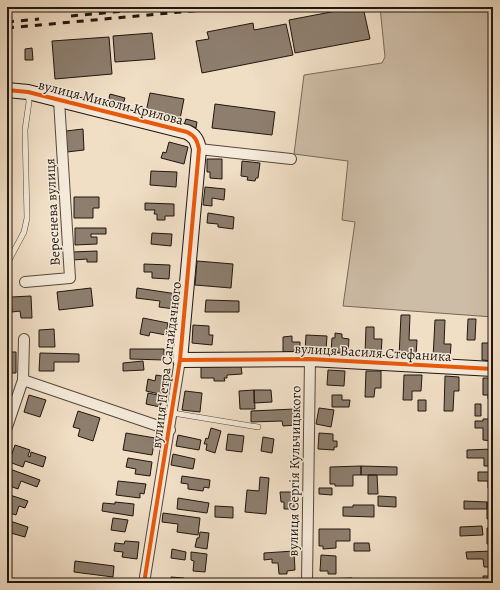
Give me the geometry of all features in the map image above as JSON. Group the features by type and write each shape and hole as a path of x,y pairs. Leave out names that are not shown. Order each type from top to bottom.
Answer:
{"street":[{"name":"вулиця Миколи Крилова","path":"7,90 28,92 187,132 198,140 199,149"},
{"name":"Вереснева вулиця","path":"24,282 70,278 59,100"},
{"path":"199,149 291,159"},
{"name":"вулиця Петра Сагайдачного","path":"144,583 170,430 180,360 199,149"},
{"path":"7,427 23,380 24,339"},
{"name":"вулиця Василя Стефаника","path":"180,360 310,359 493,369"},
{"name":"вулиця Сергія Кульчицького","path":"307,583 310,359"},
{"path":"23,380 170,430"}],"lane":[{"path":"7,264 24,232 27,218 25,130 29,102 28,92"},
{"path":"172,414 258,427"}],"shaded area":[{"path":"380,7 493,7 493,317 343,306 355,222 342,220 348,161 294,154 304,75 382,63 385,57"}],"building":[{"path":"363,7 370,39 295,53 289,20"},
{"path":"253,23 254,30 286,24 293,55 202,73 196,41 209,39 207,32"},
{"path":"152,33 155,59 115,62 113,36"},
{"path":"109,37 112,74 55,79 52,41"},
{"path":"32,48 33,60 25,60 25,49"},
{"path":"150,93 184,99 180,119 146,112"},
{"path":"110,94 125,98 122,107 108,103"},
{"path":"215,104 275,112 272,135 212,128"},
{"path":"186,119 197,122 196,128 184,125"},
{"path":"83,129 84,150 67,152 66,131"},
{"path":"169,142 188,147 184,164 161,158 163,152 166,153"},
{"path":"207,159 222,159 222,179 210,178 210,172 207,172"},
{"path":"242,161 260,163 258,178 256,178 255,181 247,180 248,177 241,176"},
{"path":"151,171 177,172 176,187 150,185"},
{"path":"205,187 225,189 224,200 212,198 212,206 203,205"},
{"path":"74,197 99,197 99,208 93,208 93,218 74,218"},
{"path":"145,203 174,204 174,216 165,216 165,220 157,220 157,214 154,214 155,210 145,210"},
{"path":"208,213 234,217 233,229 218,227 218,224 207,223"},
{"path":"75,228 106,228 106,234 91,234 91,237 97,237 97,244 75,245"},
{"path":"152,233 172,234 171,246 151,244"},
{"path":"97,251 97,262 87,262 87,259 73,260 72,252"},
{"path":"197,261 233,264 231,288 195,285"},
{"path":"144,264 170,265 169,279 152,278 152,272 144,272"},
{"path":"91,288 93,306 59,310 57,292"},
{"path":"137,288 177,294 175,309 159,307 160,301 136,298"},
{"path":"31,296 32,318 21,318 20,311 12,312 11,297"},
{"path":"206,300 239,301 239,312 205,312"},
{"path":"401,315 410,315 409,340 417,340 416,357 399,357"},
{"path":"143,318 168,323 166,335 150,332 149,336 140,334"},
{"path":"468,319 476,319 475,340 467,340"},
{"path":"435,320 445,320 444,344 451,344 450,359 433,358"},
{"path":"193,325 209,326 209,335 213,335 212,345 192,343"},
{"path":"366,327 374,327 374,339 382,339 381,355 365,354"},
{"path":"54,329 55,347 39,347 39,330"},
{"path":"335,333 342,334 342,338 349,339 348,354 331,352 332,338 335,338"},
{"path":"306,335 327,336 326,350 324,350 324,352 305,351"},
{"path":"292,336 292,342 300,342 300,351 283,352 283,337"},
{"path":"482,343 493,343 493,361 482,360"},
{"path":"130,349 164,349 164,360 130,359"},
{"path":"7,352 16,352 16,373 7,373"},
{"path":"40,353 79,354 79,362 54,362 54,371 39,371"},
{"path":"143,361 144,370 123,371 123,363"},
{"path":"241,366 242,374 227,375 227,378 224,378 225,381 214,381 214,378 201,378 201,367"},
{"path":"328,370 345,371 344,386 327,385"},
{"path":"366,371 381,371 381,388 375,388 374,397 365,397"},
{"path":"156,375 168,377 164,395 146,391 148,379 155,381"},
{"path":"404,375 422,375 421,391 412,391 412,400 403,400"},
{"path":"445,376 459,377 459,391 454,391 453,411 444,411"},
{"path":"483,378 493,378 493,399 488,399 488,395 483,395"},
{"path":"254,390 271,390 272,402 254,403"},
{"path":"254,390 255,409 240,409 239,391"},
{"path":"185,391 202,393 200,412 182,410"},
{"path":"148,393 163,396 160,407 146,404"},
{"path":"29,395 46,400 40,417 24,412"},
{"path":"332,395 342,395 342,400 350,400 349,407 332,407"},
{"path":"418,400 426,400 426,411 418,411"},
{"path":"475,404 481,404 481,416 475,416"},
{"path":"319,408 334,410 331,427 316,424"},
{"path":"295,409 296,425 283,426 282,421 251,422 251,411"},
{"path":"78,411 100,418 93,441 78,436 80,429 73,427"},
{"path":"483,419 493,419 493,441 483,440 483,428 475,428 475,421 483,421"},
{"path":"211,428 221,431 215,453 206,450 207,444 204,444 206,438 208,439"},
{"path":"126,433 155,438 152,455 123,450"},
{"path":"319,433 333,434 333,441 337,441 337,447 334,447 334,450 318,449"},
{"path":"228,434 244,436 242,452 226,450"},
{"path":"178,435 201,440 199,450 176,446"},
{"path":"263,437 274,439 272,453 261,451"},
{"path":"15,445 30,450 28,456 30,457 31,452 46,457 43,467 25,461 23,467 9,462"},
{"path":"493,449 493,466 484,466 484,458 467,458 467,450"},
{"path":"173,454 195,459 193,469 171,465"},
{"path":"128,458 152,462 150,476 135,474 136,469 126,467"},
{"path":"361,466 361,475 353,475 353,486 335,486 335,484 330,484 330,467"},
{"path":"361,466 397,467 397,475 361,475"},
{"path":"7,468 40,480 37,487 21,481 18,489 7,485"},
{"path":"478,472 493,472 493,488 488,488 488,481 478,481"},
{"path":"368,475 377,475 378,494 368,494"},
{"path":"182,476 210,480 209,488 204,487 203,491 188,489 188,484 181,483"},
{"path":"260,477 269,478 266,514 245,512 247,490 259,491"},
{"path":"118,481 146,484 144,494 140,493 140,498 116,495"},
{"path":"319,488 332,488 332,495 319,494"},
{"path":"280,492 294,492 294,509 284,509 284,502 281,502"},
{"path":"7,494 28,501 25,508 19,506 16,515 7,512"},
{"path":"378,496 396,497 396,507 378,506"},
{"path":"178,498 209,503 207,513 177,509"},
{"path":"464,501 487,502 487,509 464,509"},
{"path":"115,502 134,504 133,516 102,511 103,503 115,504"},
{"path":"487,502 493,502 493,519 487,519"},
{"path":"353,505 374,505 374,517 343,516 343,507 353,507"},
{"path":"215,506 233,507 233,518 215,517"},
{"path":"163,513 200,518 198,535 177,532 178,524 162,522"},
{"path":"113,518 128,520 125,532 111,530"},
{"path":"7,520 28,527 25,537 7,532"},
{"path":"482,526 483,535 460,536 460,527"},
{"path":"487,528 493,528 493,544 487,544"},
{"path":"319,529 350,529 350,541 336,541 336,548 323,549 323,546 319,546"},
{"path":"200,532 209,533 207,549 195,547"},
{"path":"125,541 139,542 137,559 122,557 123,552 114,551 115,543 124,544"},
{"path":"354,543 369,543 370,551 354,551"},
{"path":"172,549 186,552 185,560 171,558"},
{"path":"294,551 295,570 287,571 287,574 279,574 278,563 272,563 272,559 264,560 264,553"},
{"path":"493,551 493,567 484,567 483,559 467,559 466,552"},
{"path":"191,552 207,554 205,572 193,571 194,561 191,560"},
{"path":"321,555 336,556 336,574 328,574 328,571 320,571"},
{"path":"75,561 114,566 113,577 74,572"},
{"path":"483,576 493,576 493,583 484,583"},
{"path":"171,577 184,578 183,583 170,583"},
{"path":"352,578 352,583 320,583 320,579"}],"railway":[{"path":"7,11 56,7"},
{"path":"71,16 168,7"},
{"path":"7,28 224,7"},
{"path":"219,9 239,7"},
{"path":"7,22 39,19"}],"cycle path":[{"path":"7,90 28,92 187,132 194,137 199,149 180,360 144,583"},
{"path":"180,360 310,359 493,369"}]}
